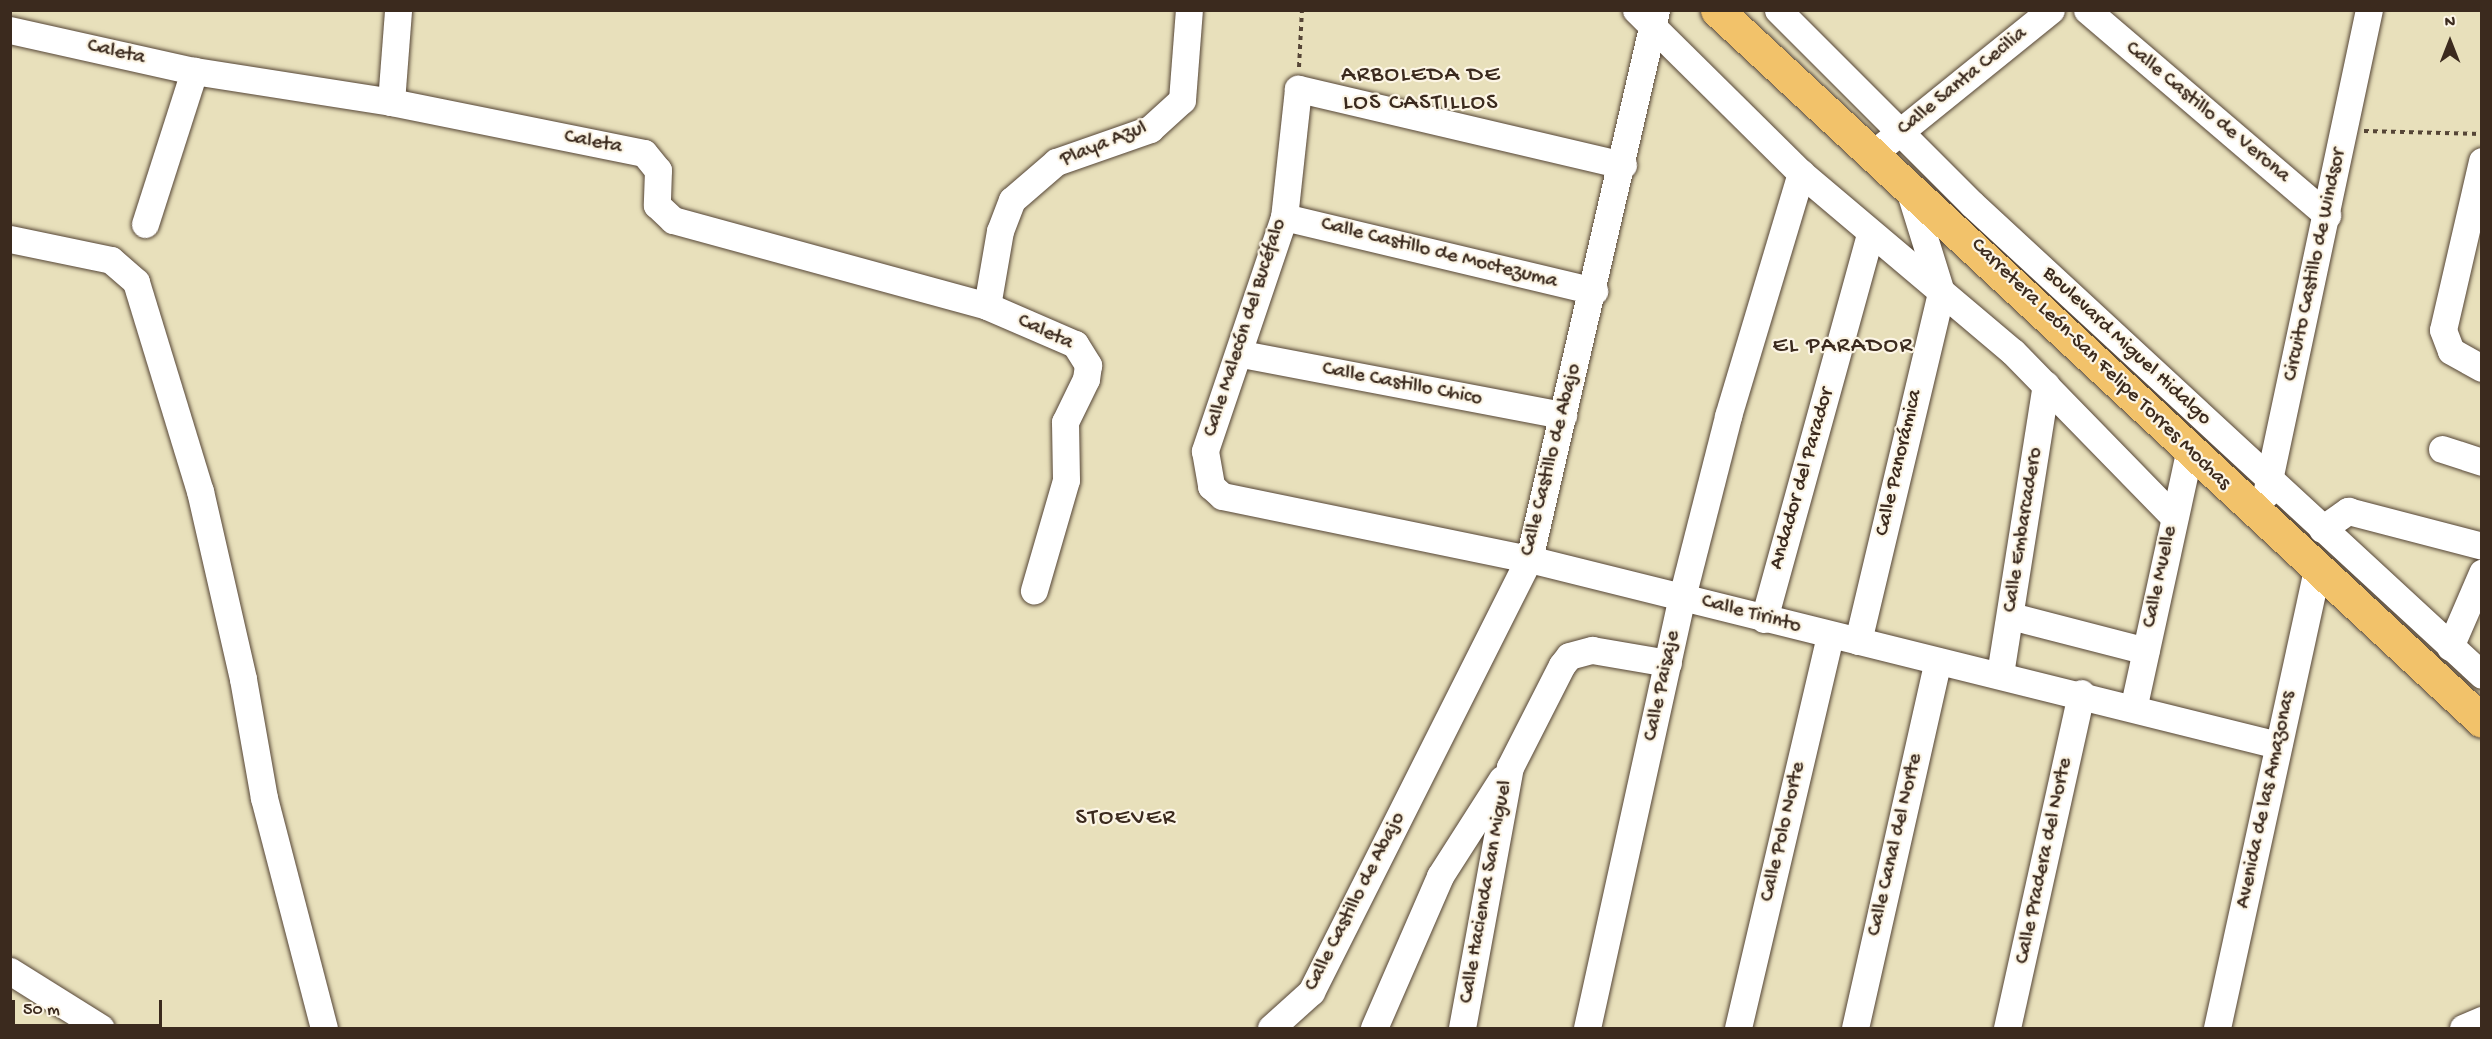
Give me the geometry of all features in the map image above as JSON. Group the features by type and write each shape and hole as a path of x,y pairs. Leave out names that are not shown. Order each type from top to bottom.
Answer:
{"main road":[{"name":"Carretera León-San Felipe Torres Mochas","path":"1717,10 1875,152 2190,448 2261,519 2481,721"}],"street":[{"path":"391,102 398,10"},
{"name":"Playa Azul","path":"987,306 1000,231 1012,200 1056,162 1150,129 1182,100 1189,10"},
{"name":"Calle Santa Cecilia","path":"1875,152 1905,133 2050,10"},
{"name":"Calle Castillo de Verona","path":"2087,10 2327,215"},
{"name":"Circuito Castillo de Windsor","path":"2261,519 2369,10"},
{"name":"Boulevard Miguel Hidalgo","path":"1781,12 1905,133 1972,204 2481,675"},
{"path":"1649,17 1802,173 1870,235 1941,292 2046,385 2174,518"},
{"name":"Calle Castillo de Abajo","path":"1271,1029 1311,992 1529,559 1623,165 1649,17"},
{"name":"Caleta","path":"10,30 194,71 391,102 644,153 658,170 657,205 673,220 987,306 1076,344 1088,365 1086,379 1065,422 1066,480 1034,590"},
{"path":"145,224 194,71"},
{"path":"1298,89 1623,165"},
{"name":"Calle Malecón del Bucéfalo","path":"1222,496 1206,476 1205,451 1242,354 1284,217 1298,89"},
{"path":"2481,161 2474,229 2443,330 2451,351 2481,368"},
{"name":"Calle Paisaje","path":"1587,1029 1682,597 1728,416 1802,173"},
{"path":"1907,182 1941,292"},
{"name":"Calle Castillo de Moctezuma","path":"1284,217 1594,291"},
{"name":"Andador del Parador","path":"1764,619 1870,235"},
{"path":"10,239 111,260 136,282 200,491 264,798 324,1029"},
{"name":"Calle Panorámica","path":"1858,641 1941,292"},
{"name":"Calle Castillo Chico","path":"1242,354 1563,415"},
{"name":"Calle Embarcadero","path":"2000,674 2046,385"},
{"name":"Calle Muelle","path":"2134,705 2190,448"},
{"path":"2442,449 2481,462"},
{"name":"Calle Tirinto","path":"1222,496 1529,559 1830,635 2134,705 2278,745"},
{"path":"2322,529 2348,511 2481,546"},
{"name":"Avenida de las Amazonas","path":"2217,1029 2318,571"},
{"path":"2450,647 2481,573"},
{"path":"2011,616 2146,651"},
{"name":"Calle Polo Norte","path":"1738,1029 1830,635"},
{"path":"1374,1029 1440,876 1512,762 1569,656 1592,650 1668,663"},
{"name":"Calle Canal del Norte","path":"1854,1029 1938,661"},
{"name":"Calle Pradera del Norte","path":"2007,1029 2082,693"},
{"name":"Calle Hacienda San Miguel","path":"1462,1029 1512,762"},
{"path":"10,971 101,1029"},
{"path":"2463,1029 2481,1020"}],"path":[{"path":"1298,89 1302,10"},
{"path":"2345,129 2481,134"}],"district":[{"name":"ARBOLEDA DE LOS CASTILLOS","path":"1421,90"},
{"name":"EL PARADOR","path":"1843,347"},
{"name":"STOEVER","path":"1126,819"}]}
